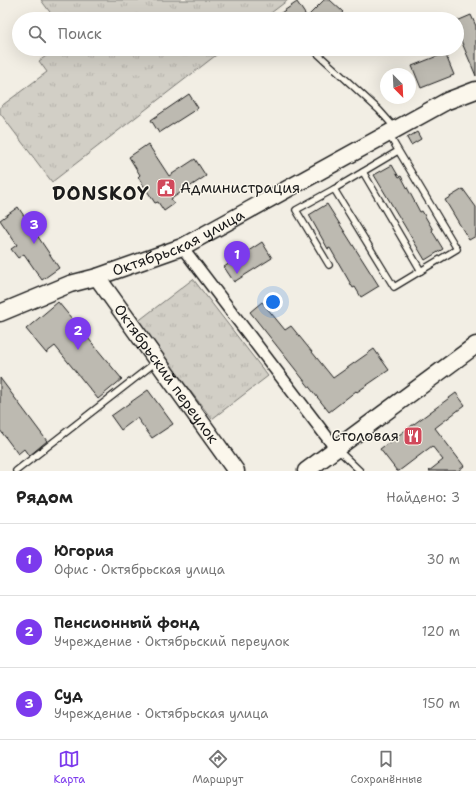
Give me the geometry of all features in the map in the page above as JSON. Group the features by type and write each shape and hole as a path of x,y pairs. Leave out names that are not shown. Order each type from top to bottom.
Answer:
{"main road":[{"name":"Октябрьская улица","path":"0,313 70,284 97,277 182,247 447,101 476,90"},
{"name":"Октябрьский переулок","path":"97,277 236,471"},
{"path":"306,471 476,345"}],"street":[{"path":"182,247 336,449"}],"lane":[{"path":"320,56 379,110 392,131 398,152 457,249 394,287 334,188"},
{"path":"329,265 296,210 398,152"},
{"path":"362,172 421,271"},
{"path":"16,471 157,361"},
{"path":"336,449 360,471"}],"green space":[{"path":"41,0 288,0 272,12 50,12"},
{"path":"46,56 215,56 52,182 0,113 0,107 47,72 39,61"},
{"path":"193,279 268,376 212,419 137,322"}],"building":[{"path":"324,0 330,0 343,12 312,12"},
{"path":"297,2 304,12 282,12"},
{"path":"471,15 476,26 476,76 464,48 464,18"},
{"path":"437,56 446,56 454,75 421,88 416,76 416,68 413,68 412,66"},
{"path":"189,94 198,108 159,133 151,120"},
{"path":"417,132 421,139 411,145 407,138"},
{"name":"Администрация","path":"148,144 169,176 195,159 206,176 171,199 174,204 164,211 158,202 155,203 138,177 140,175 129,157"},
{"path":"392,165 399,177 401,176 420,212 422,211 443,249 425,260 374,175"},
{"path":"463,189 476,207 476,236 469,240 445,200"},
{"path":"327,204 379,286 361,297 355,287 353,288 330,248 328,249 309,215"},
{"path":"18,207 59,268 42,280 24,254 18,258 11,249 17,245 0,220"},
{"path":"262,242 272,258 234,282 224,267"},
{"path":"58,302 122,379 98,399 55,346 46,353 26,329"},
{"path":"262,302 285,330 291,326 333,378 374,349 389,370 357,392 356,391 329,412 250,312"},
{"path":"0,378 47,441 29,456 24,449 18,454 0,430"},
{"path":"148,390 173,424 152,438 137,418 121,430 111,416"},
{"path":"456,393 465,405 435,428 464,466 458,471 429,471 443,460 432,446 397,471 380,449"}],"place":[{"name":"Администрация","path":"166,188"},
{"name":"Суд","path":"34,244"},
{"name":"Югория","path":"237,274"},
{"name":"Пенсионный фонд","path":"78,350"},
{"name":"Столовая","path":"413,436"}],"district":[{"name":"DONSKOY","path":"101,193"}]}
